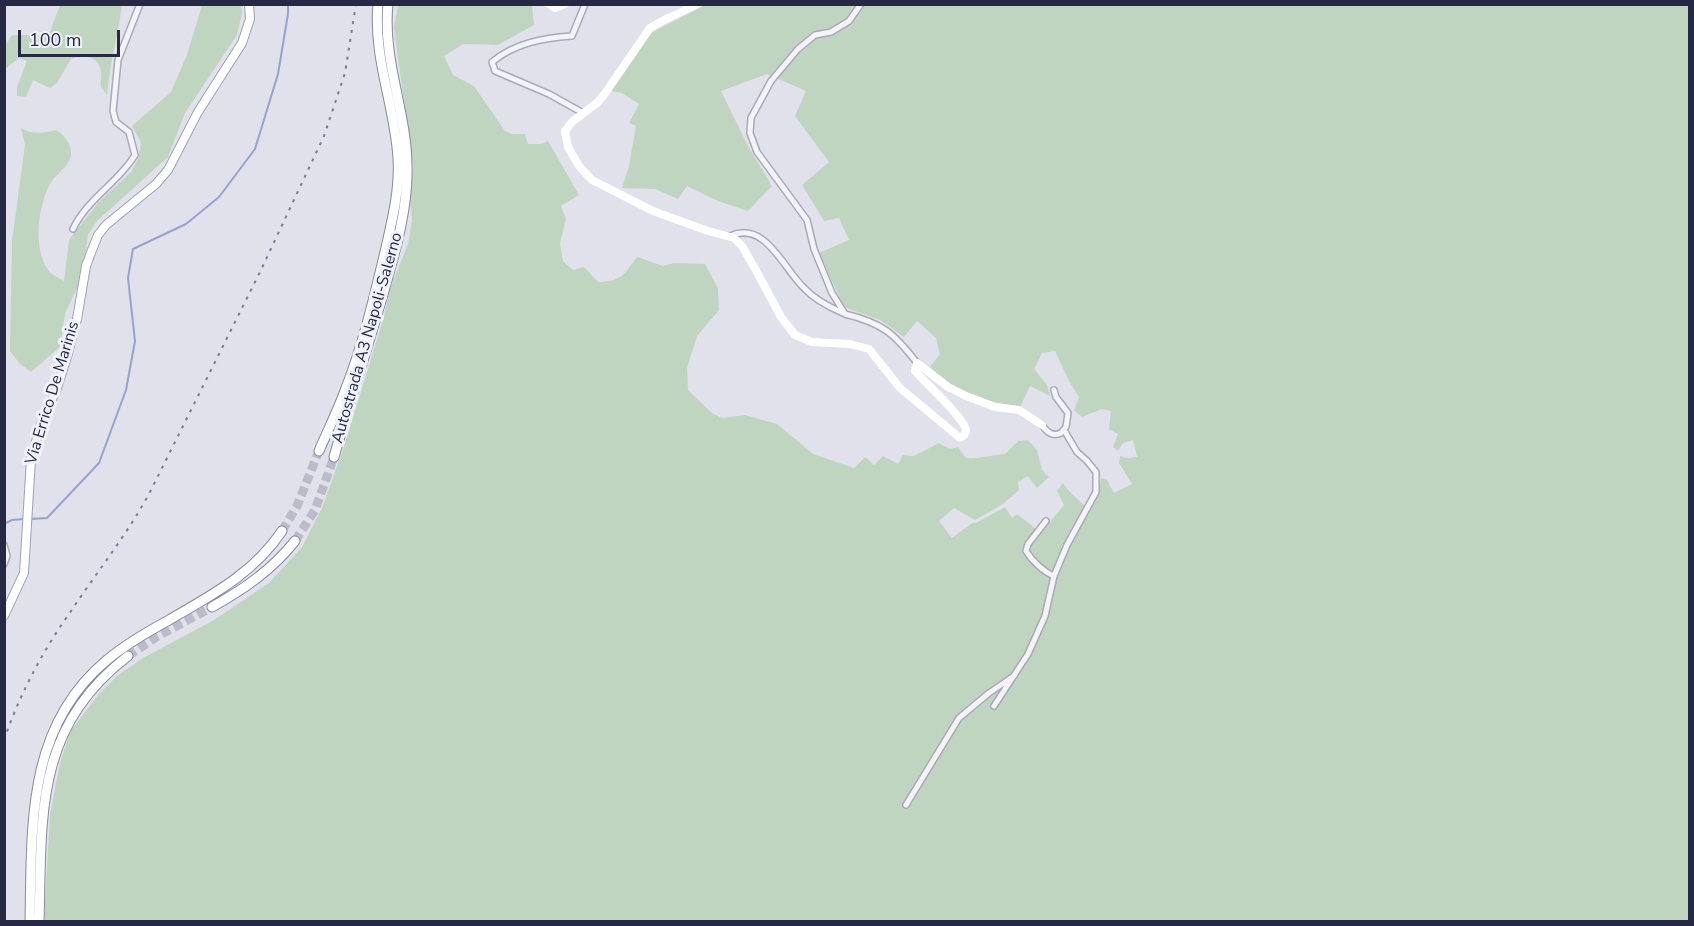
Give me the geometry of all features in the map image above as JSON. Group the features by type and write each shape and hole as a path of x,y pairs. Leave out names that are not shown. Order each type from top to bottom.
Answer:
{"highway":[{"name":"Autostrada A3 Napoli-Salerno","path":"378,4 379,60 396,137 398,158 397,191 385,271"},
{"name":"Autostrada A3 Napoli-Salerno","path":"334,457 350,392 405,201 407,167 405,133 389,59 388,4"},
{"name":"Autostrada A3 Napoli-Salerno","path":"319,451 350,392"},
{"path":"30,921 33,820 38,779 45,752 66,709 85,682 105,661 128,644 236,579 262,557 282,531"},
{"path":"212,607 260,577 295,542"},
{"path":"39,921 43,806 54,756 77,709 100,681 128,656"}],"main road":[{"name":"Via Errico De Marinis","path":"4,616 24,573 28,473 33,449 57,388 77,319 86,266 98,235 106,225 156,184 168,170 198,112 243,43 250,18 249,4"}],"street":[{"path":"73,230 79,216 112,180 126,169 135,155 129,132 116,122 113,111 118,60 140,4"},
{"path":"549,4 555,8 564,4"},
{"path":"583,113 549,94 495,71 492,62 505,51 545,38 572,36 585,4"},
{"path":"698,4 650,28 602,97 570,125 565,134 568,147 579,166 592,180 661,214 708,231 730,236 742,246 781,317 795,335 812,342 850,344 869,349 900,388 918,405 960,438 964,436 966,431 964,425 915,371 917,363"},
{"path":"845,314 832,293 814,249 807,220 757,152 750,133 751,118 771,81 798,49 815,35 831,32 849,21 861,4"},
{"path":"730,236 740,231 759,237 768,244 802,287 816,299 845,314 871,321 886,330 899,339 917,363 941,383 995,407 1019,411 1057,434 1064,430 1068,413 1056,397 1054,390"},
{"path":"994,706 1028,654 1045,616 1054,576 1067,545 1096,492 1096,472 1077,452 1064,430"},
{"path":"1046,521 1028,544 1026,551 1029,557 1048,574 1054,576"},
{"path":"4,545 7,556 4,564"},
{"path":"906,805 959,718 989,693 1016,675"}],"green space":[{"path":"707,4 1689,5 1689,921 44,922 50,815 60,763 70,732 98,695 117,676 143,658 214,620 269,583 302,547 322,508 343,450 384,317 389,291 408,244 412,220 410,200 413,168 394,28 398,5 532,5 534,25 498,45 463,44 444,56 453,75 474,86 505,131 512,134 525,134 528,144 541,144 548,141 579,195 561,206 566,219 560,243 563,261 573,270 584,267 598,282 606,282 621,276 637,257 663,266 674,263 705,264 718,288 719,310 697,336 687,368 688,390 712,413 722,418 745,415 777,424 813,454 854,468 865,457 874,465 883,456 898,464 903,455 914,456 939,443 950,449 958,447 966,458 971,458 1005,454 1018,441 1028,440 1037,450 1042,470 1049,477 1037,488 1028,476 1018,482 1019,490 1003,504 975,520 954,508 939,521 952,538 972,523 1005,507 1012,518 1017,514 1041,533 1064,505 1057,491 1063,483 1089,510 1099,494 1101,478 1107,480 1114,493 1132,484 1119,463 1120,456 1137,457 1133,440 1123,443 1118,451 1113,447 1118,434 1109,429 1111,411 1102,409 1082,417 1074,410 1079,397 1055,351 1042,353 1034,369 1047,385 1050,396 1030,386 1020,407 1008,405 971,394 939,376 930,367 940,354 936,338 917,321 904,337 880,320 844,307 819,253 849,240 839,218 824,221 802,185 829,162 795,116 806,91 767,74 721,91 749,148 772,186 748,211 718,201 687,186 678,199 655,189 622,188 629,166 636,126 629,123 639,104 622,93 611,91 651,33"},
{"path":"60,5 122,5 107,95 101,87 100,66 94,59 80,57 71,59 57,83 50,88 33,80 26,97 17,96 17,87 27,61 19,58 5,69 5,46 12,35 49,35"},
{"path":"202,5 241,5 242,13 237,35 185,113 168,157 97,221 88,235 83,275 65,314 60,347 31,372 20,364 10,351 12,241 25,145 21,128 38,133 56,130 70,145 69,161 46,191 39,227 40,251 44,262 50,272 64,281 69,240 98,203 132,171 139,156 141,142 132,126 171,92 187,55"}],"waterway":[{"path":"30,519 47,518 99,463 126,390 135,341 128,278 133,249 186,224 219,197 255,149 278,74 288,4"},
{"path":"4,524 12,520 24,519"}],"tunnel":[{"path":"282,531 297,506 319,451"},
{"path":"295,541 315,510 334,457"},
{"path":"128,656 156,637 212,607"}],"railway":[{"path":"4,740 24,691 50,644 150,492 260,272 324,136 345,73 356,4"}]}
